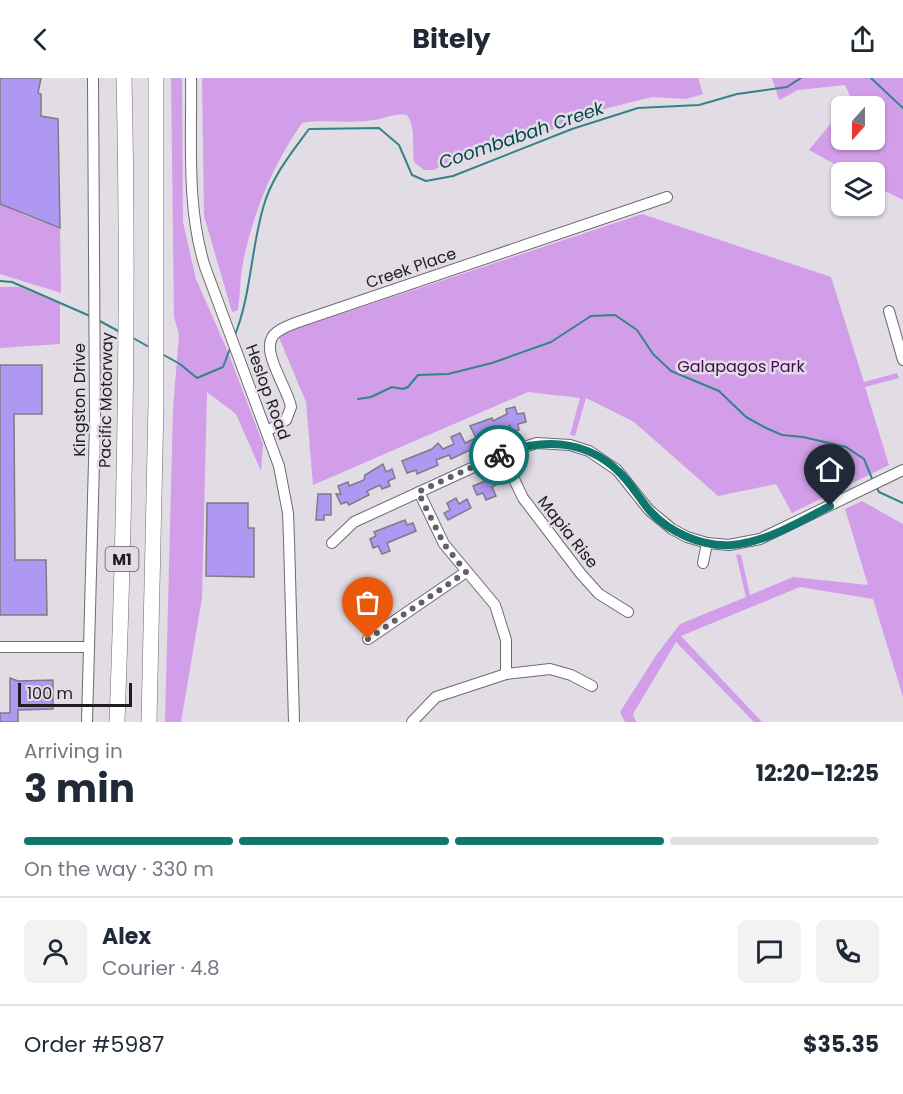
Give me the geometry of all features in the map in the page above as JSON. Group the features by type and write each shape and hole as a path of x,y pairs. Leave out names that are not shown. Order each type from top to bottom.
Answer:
{"highway":[{"name":"Pacific Motorway","path":"117,722 124,396 124,78"},
{"name":"M1","path":"149,722 156,405 156,78"}],"street":[{"name":"Kingston Drive","path":"87,722 94,378 93,78"},
{"name":"Heslop Road","path":"190,78 194,218 200,250 279,466 288,513 294,722"},
{"name":"Creek Place","path":"267,431 286,420 291,407 269,352 270,340 275,333 304,320 667,197"},
{"path":"889,311 903,360"},
{"path":"332,543 354,522 502,454 537,443 570,445 589,452 617,470 660,520 687,537 707,543 729,545 760,540 903,470"},
{"name":"Mapia Rise","path":"502,454 523,498 581,574 599,594 628,612"},
{"path":"418,492 444,544 495,605 506,640 506,674"},
{"path":"703,563 707,543"},
{"path":"368,639 466,572"},
{"path":"0,647 89,647"},
{"path":"412,722 436,697 506,674 550,669 571,675 592,686"}],"green space":[{"path":"171,78 182,78 183,222 196,279 228,352 263,444 261,471 236,414 207,392 202,598 181,722 165,722 173,409 179,334 174,317"},
{"path":"202,78 698,78 703,94 686,99 652,97 600,110 526,140 464,156 433,170 424,170 414,162 413,131 407,115 394,115 365,121 302,123 281,157 264,192 246,248 238,310 232,312 204,216"},
{"path":"772,78 903,78 903,200 885,191 885,162 831,162 809,150 831,123 831,150 885,150 885,96 850,96 845,85 798,90 779,100"},
{"path":"0,201 24,215 60,228 61,293 0,274"},
{"name":"Galapagos Park","path":"642,214 831,277 864,382 897,373 899,378 865,387 889,465 792,513 776,484 718,496 634,422 586,398 575,436 570,435 580,398 528,392 313,485 306,402 278,335"},
{"path":"0,287 20,287 60,304 60,344 0,348"},
{"path":"862,501 903,524 903,697 873,599 800,587 681,636 762,722 754,722 676,642 633,714 636,722 625,722 620,712 655,657 680,624 746,597 736,554 741,555 750,595 793,577 868,585 845,509"}],"building":[{"path":"0,78 41,78 38,93 41,94 41,116 58,119 60,228 0,204"},
{"path":"0,365 42,365 42,414 14,414 15,560 46,560 47,615 0,615"},
{"path":"515,407 517,414 524,413 526,422 518,424 519,430 511,432 510,425 498,431 500,436 451,459 449,455 436,460 438,465 417,474 416,470 407,473 402,461 432,449 438,443 443,449 454,444 451,437 460,433 465,443 476,438 470,426 492,418 493,421 507,414 506,409"},
{"path":"383,464 386,472 392,469 395,478 388,481 390,486 382,489 380,485 367,491 369,495 349,505 347,502 341,504 336,494 341,494 338,486 348,482 349,486 364,480 365,475"},
{"path":"495,477 498,484 492,487 496,496 486,500 483,493 477,495 473,486"},
{"path":"318,494 331,494 331,515 324,515 324,520 316,520"},
{"path":"456,498 459,504 467,499 471,508 448,520 444,513 450,510 447,503"},
{"path":"207,503 248,503 248,528 254,528 254,577 206,576"},
{"path":"405,520 407,525 413,523 416,531 387,543 390,551 382,554 378,546 373,548 370,539 376,536 374,532"},
{"path":"10,678 18,681 53,680 53,709 18,710 18,722 0,722 0,713 10,713"}],"waterway":[{"name":"Coombabah Creek","path":"235,335 267,197 282,166 309,129 379,128 399,145 412,175 426,181 453,176 572,129 638,108 699,105 737,94 787,87 801,78"},
{"name":"Coombabah Creek","path":"871,78 903,108"},
{"name":"Coombabah Creek","path":"0,281 12,282 90,316"},
{"path":"358,399 371,397 392,387 403,389 408,387 418,375 448,374 492,363 551,342 591,316 615,315 637,330 653,354 671,371 719,391 746,417 782,435 803,437 846,447 864,459 873,481"},
{"name":"Coombabah Creek","path":"98,320 120,332"},
{"name":"Coombabah Creek","path":"133,338 149,347"},
{"name":"Coombabah Creek","path":"162,354 180,364 197,378 223,367 231,346"},
{"path":"876,486 879,492 903,503"}],"way so far":[{"path":"368,639 466,572 444,544 418,492 499,455"}],"route":[{"path":"499,455 537,443 570,445 589,452 605,460 617,470 650,510 672,530 707,543 729,545 760,540 830,506"}]}
